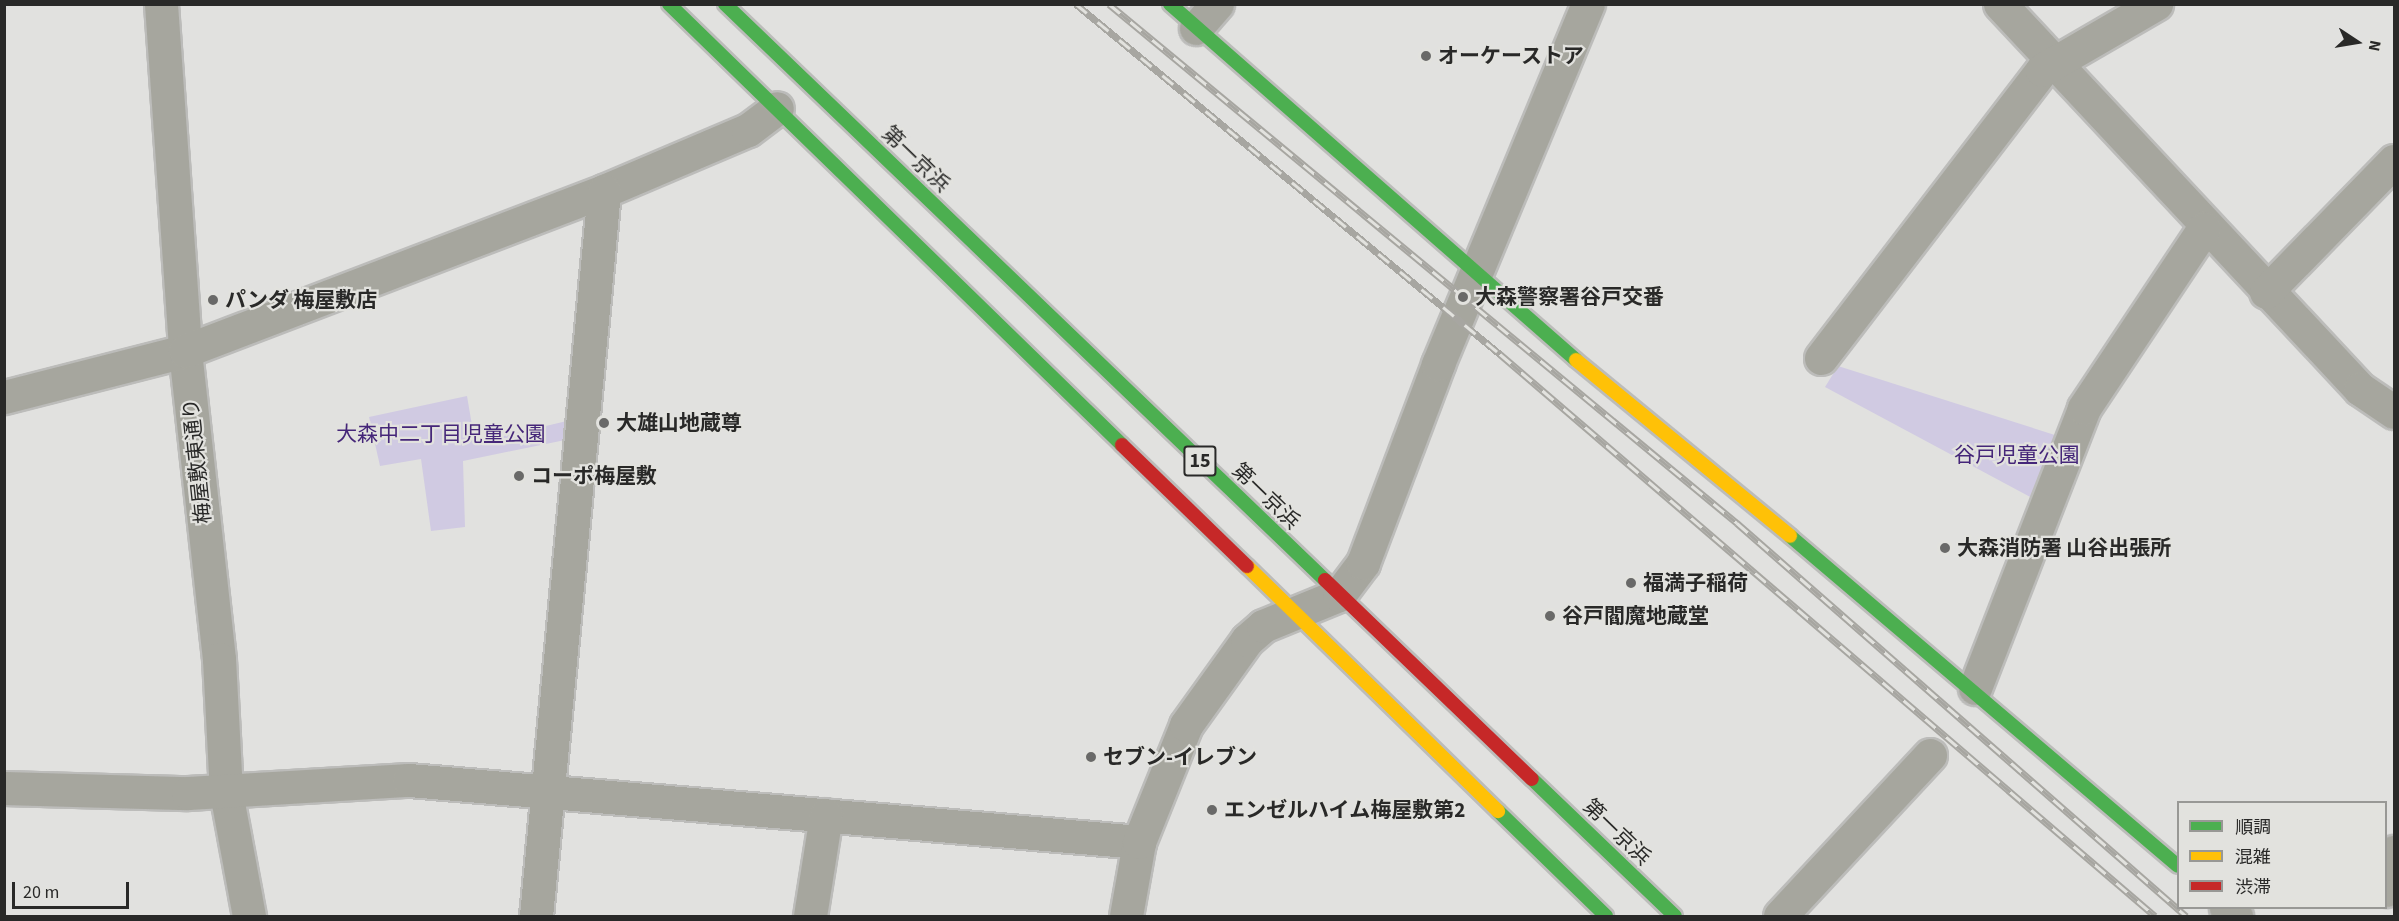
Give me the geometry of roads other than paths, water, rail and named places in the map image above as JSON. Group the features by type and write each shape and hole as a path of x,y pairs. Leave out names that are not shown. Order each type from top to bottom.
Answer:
{"main road":[{"name":"15","path":"669,4 1604,916"},
{"name":"第一京浜","path":"725,4 1675,916"},
{"path":"1170,4 1207,16 1475,277 1975,688 2177,865"}],"street":[{"name":"梅屋敷東通り","path":"161,4 185,351 219,659 226,792 249,916"},
{"path":"1126,916 1139,842 1186,724 1247,640 1291,612 1339,595 1363,563 1475,277 1588,4"},
{"path":"2000,4 2204,228 2360,389 2394,412"},
{"path":"1821,358 2042,70 2156,4"},
{"path":"4,397 185,351 604,191 748,130 777,108"},
{"path":"2266,292 2394,161"},
{"path":"536,916 604,191"},
{"path":"1975,688 2084,408 2204,228"},
{"path":"1780,916 1930,755"},
{"path":"4,788 226,792 409,780 549,789 1139,842"},
{"path":"810,916 826,815"},
{"path":"2387,882 2394,852"}],"railway":[{"path":"1076,4 1500,354 2155,916"},
{"path":"1109,4 1737,523 2177,908"},
{"path":"2178,909 2186,916"}],"place":[{"name":"オーケーストア","path":"1426,56"},
{"name":"大森警察署谷戸交番","path":"1463,297"},
{"name":"パンダ 梅屋敷店","path":"213,300"},
{"name":"大雄山地蔵尊","path":"604,423"},
{"name":"コーポ梅屋敷","path":"519,476"},
{"name":"大森消防署 山谷出張所","path":"1945,548"},
{"name":"福満子稲荷","path":"1631,583"},
{"name":"谷戸閻魔地蔵堂","path":"1550,616"},
{"name":"セブン-イレブン","path":"1091,757"},
{"name":"エンゼルハイム梅屋敷第2","path":"1212,810"}],"park label":[{"name":"大森中二丁目児童公園","path":"441,434"},
{"name":"谷戸児童公園","path":"2017,455"}]}
